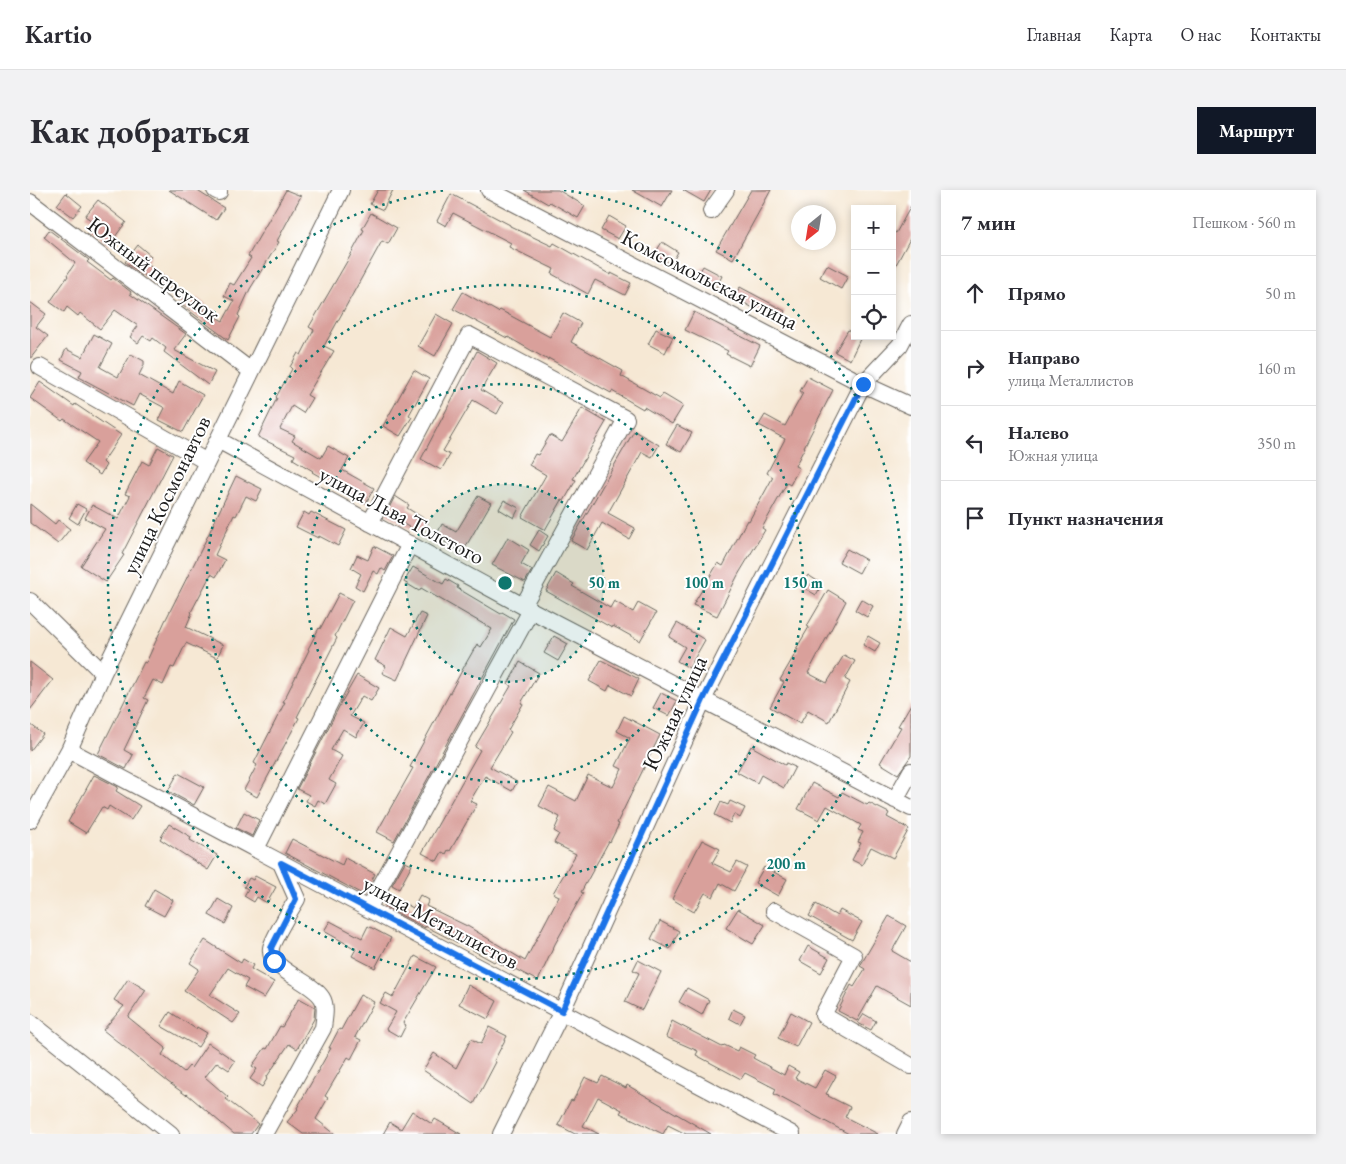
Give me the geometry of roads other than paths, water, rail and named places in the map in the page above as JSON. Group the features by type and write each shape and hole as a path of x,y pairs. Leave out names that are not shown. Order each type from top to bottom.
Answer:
{"street":[{"name":"улица Космонавтов","path":"30,820 69,750 103,674 342,190"},
{"name":"Комсомольская улица","path":"489,190 863,384 911,406"},
{"path":"711,211 726,190"},
{"name":"Южный переулок","path":"30,202 251,371"},
{"name":"Южная улица","path":"501,1134 562,1011 703,700 863,384 900,345 911,324"},
{"path":"368,909 626,419 469,335 370,523"},
{"path":"40,366 207,462"},
{"name":"улица Льва Толстого","path":"218,440 527,608 911,808"},
{"path":"256,849 410,544"},
{"path":"30,601 103,674"},
{"name":"улица Металлистов","path":"69,750 792,1134"},
{"path":"895,800 911,771"},
{"path":"264,1134 323,1028 325,1014 322,999 312,986 289,973 274,961 271,948 296,899 281,863"},
{"path":"774,911 854,956 823,1015 911,1066"},
{"path":"30,1022 171,1134"},
{"path":"905,1134 911,1122"}]}
